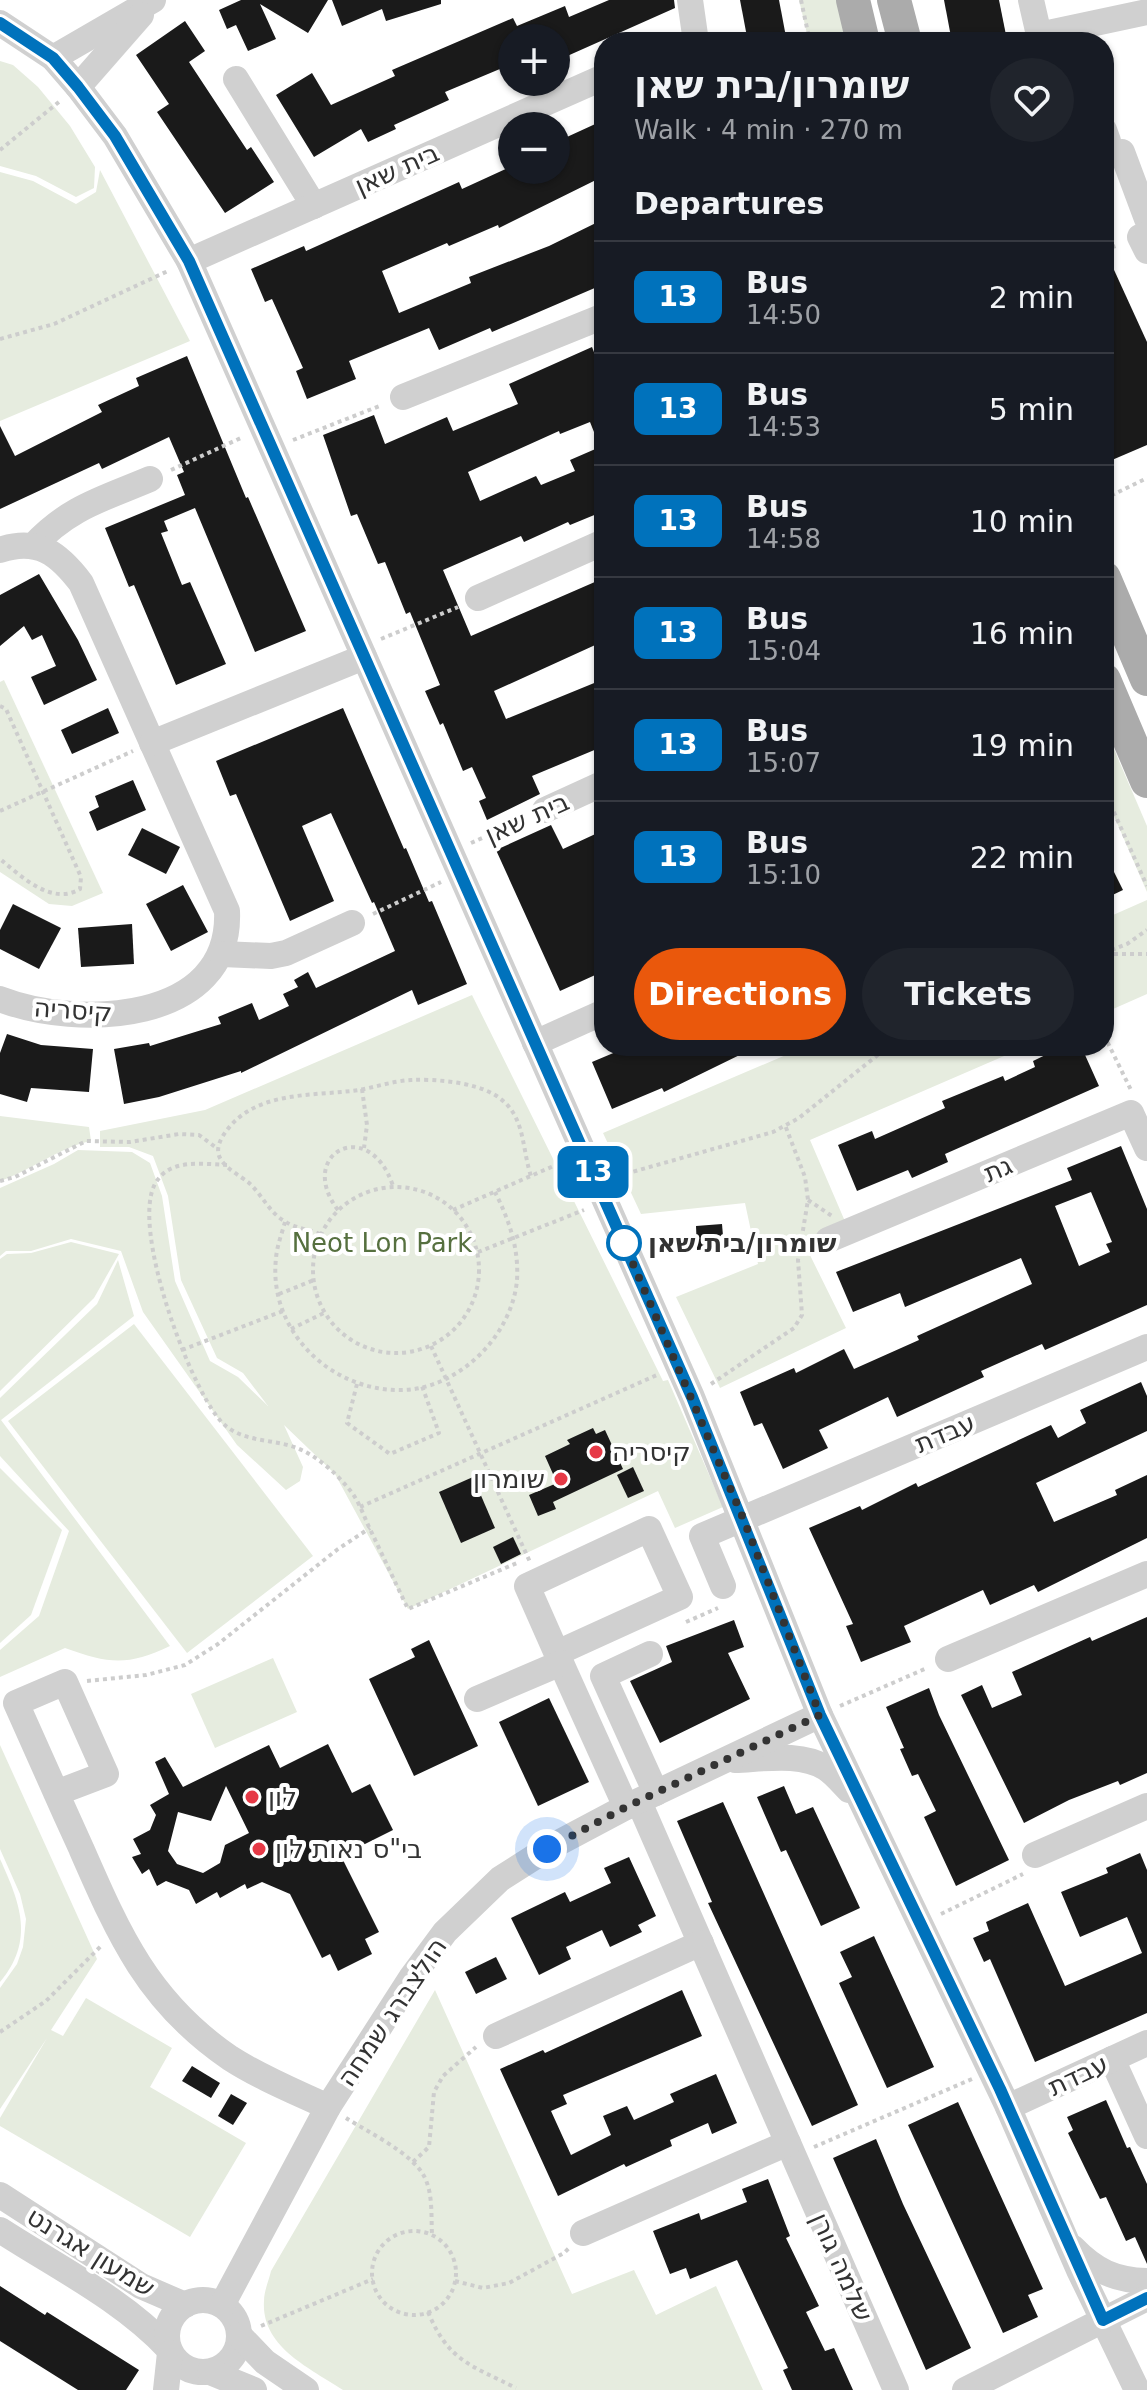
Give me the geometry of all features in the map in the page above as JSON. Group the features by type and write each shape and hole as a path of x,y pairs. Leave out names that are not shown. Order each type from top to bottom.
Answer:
{"main road":[{"path":"853,0 861,32"},
{"path":"894,0 902,32"},
{"path":"1114,601 1147,679"},
{"path":"1114,703 1147,781"}],"street":[{"path":"53,58 153,0 78,87"},
{"path":"690,0 695,32"},
{"path":"1031,0 1038,32"},
{"path":"1073,32 1097,11 1147,12"},
{"path":"0,23 53,58 78,87 115,136 189,261 692,1397 820,1715 1008,2107 1137,2390"},
{"path":"236,79 314,206"},
{"name":"בית שאן","path":"189,261 594,81"},
{"path":"1114,146 1142,188 1145,235"},
{"path":"403,397 594,320"},
{"path":"33,546 52,525 69,513 150,479"},
{"path":"0,550 16,545 33,546 56,555 81,583 227,911 228,933 222,954 271,956 286,953 352,923"},
{"path":"478,598 594,546"},
{"path":"152,743 362,653"},
{"name":"בית שאן","path":"545,810 594,788"},
{"name":"קיסריה","path":"0,999 16,1006 57,1013 93,1016 126,1014 182,994 211,970 222,954"},
{"path":"535,1043 594,1016"},
{"path":"1131,1113 1147,1148"},
{"name":"גת","path":"828,1240 1131,1113"},
{"name":"עבדת","path":"723,1586 702,1536 1147,1347"},
{"path":"477,1699 559,1658 680,1597 649,1529 527,1586 559,1658 640,1801"},
{"path":"948,1659 1147,1574"},
{"path":"640,1801 603,1676 650,1654"},
{"path":"56,1793 106,1774 65,1682 16,1703 56,1793 118,1930 146,1978 168,2005 230,2058 328,2107"},
{"name":"הולצברג שמחה","path":"222,2305 328,2107 411,1978 445,1932 500,1879 547,1849 820,1715"},
{"path":"728,1760 796,1759 813,1762 827,1768 863,1804"},
{"name":"שלמה גורן","path":"640,1801 896,2390"},
{"path":"1035,1855 1147,1806"},
{"path":"496,2036 701,1943"},
{"name":"עבדת","path":"1008,2107 1147,2043"},
{"path":"1112,2059 1147,2136"},
{"path":"583,2233 791,2150"},
{"name":"שמעון אגרנט","path":"0,2195 141,2286 185,2305"},
{"name":"שמעון אגרנט","path":"0,2230 125,2310 147,2326 169,2351"},
{"path":"1067,2242 1096,2269 1112,2277 1147,2281"},
{"path":"965,2390 1147,2298"},
{"path":"166,2390 168,2325 174,2313 185,2305 203,2300 222,2305 234,2318 239,2335 231,2359 200,2378"},
{"path":"239,2335 265,2362 306,2390"},
{"path":"169,2351 185,2369 200,2378 254,2390"}],"path":[{"path":"801,0 808,32"},
{"path":"0,150 78,87"},
{"path":"0,339 54,324 189,261"},
{"path":"150,479 267,438 403,397"},
{"path":"1114,494 1147,478"},
{"path":"362,653 478,598"},
{"path":"0,706 6,709 81,877 80,889 69,896 52,895 0,859"},
{"path":"0,811 152,743"},
{"name":"בית שאן","path":"352,923 545,810"},
{"path":"1114,812 1147,886"},
{"path":"1114,950 1147,930"},
{"path":"1114,954 1147,954"},
{"path":"1114,1055 1130,1087 1131,1113"},
{"path":"478,1252 601,1192 785,1125 837,1090 877,1056"},
{"path":"320,1234 285,1222 255,1188 220,1159 220,1138 232,1124 262,1104 302,1094 362,1089 411,1080 447,1082 484,1090 497,1096 517,1118 523,1131 525,1159 531,1176"},
{"path":"362,1089 367,1125 364,1148"},
{"path":"692,1397 794,1328 802,1315 798,1260 808,1200 805,1177 785,1125"},
{"path":"0,1181 15,1177 86,1141 130,1142 179,1134 199,1135 218,1149"},
{"path":"338,1210 326,1192 325,1168 331,1157 343,1149 364,1148 380,1160 393,1186"},
{"path":"453,1210 584,1153"},
{"path":"227,1165 181,1164 155,1183 149,1202 154,1254 182,1350 219,1419 229,1430 241,1435 297,1448 316,1458 351,1491 408,1609 528,1559"},
{"path":"393,1186 422,1190 448,1203 453,1210 467,1225 478,1252 480,1277 472,1305 455,1329 431,1346 398,1353 369,1349 343,1335 324,1313 315,1291 313,1262 320,1234 338,1210 361,1193 393,1186"},
{"path":"285,1222 276,1258 278,1294 291,1329 320,1364 357,1384 399,1391 447,1379 482,1355 506,1321 517,1281 514,1237 495,1192"},
{"path":"278,1294 314,1280"},
{"path":"182,1350 283,1311"},
{"path":"291,1329 324,1313"},
{"path":"431,1346 532,1568 527,1586"},
{"path":"360,1507 678,1366"},
{"path":"357,1384 347,1423 390,1454 439,1433 422,1386"},
{"path":"65,1682 146,1675 185,1665 218,1644 338,1549 370,1528"},
{"path":"820,1715 948,1659"},
{"path":"922,1924 1034,1869 1035,1855"},
{"path":"0,2032 46,2001 118,1930"},
{"path":"413,2162 429,2147 434,2092 443,2076 473,2048 496,2036"},
{"path":"791,2150 991,2071"},
{"path":"328,2107 413,2162 425,2177 431,2199 432,2234"},
{"path":"417,2231 432,2234 444,2242 452,2254 456,2268 450,2294 441,2305 428,2312 401,2312 388,2305 378,2294 373,2265 378,2251 400,2233 417,2231"},
{"path":"455,2281 483,2288 509,2283 564,2253 583,2233"},
{"path":"239,2335 373,2279"},
{"path":"428,2312 449,2350 468,2364 518,2389"}],"green space":[{"path":"799,0 837,0 845,32 807,32"},
{"path":"0,61 13,65 38,87 70,126 95,167 94,188 76,197 36,176 0,166"},
{"path":"100,170 190,341 0,421 0,172 33,181 76,204 96,192"},
{"path":"4,680 103,893 72,906 49,904 0,872 0,682"},
{"path":"1114,749 1147,826 1147,892 1114,816"},
{"path":"1147,900 1147,994 1114,1009 1114,915"},
{"name":"Neot Lon Park","path":"472,995 663,1381 668,1380 723,1507 675,1528 658,1491 408,1609 335,1474 284,1425 303,1467 300,1481 286,1490 237,1445 143,1312 121,1251 71,1239 31,1251 6,1251 0,1256 0,1188 78,1150 132,1152 150,1163 162,1196 175,1281 210,1361 238,1377 268,1406 243,1373 217,1358 181,1280 168,1196 153,1156 129,1147 100,1147 100,1131 205,1110"},
{"path":"784,1056 1004,1056 810,1140 847,1226 805,1245 846,1328 720,1388 676,1297 758,1264 745,1203 641,1214 603,1133"},
{"path":"0,1116 89,1127 91,1141 69,1148 0,1181"},
{"path":"71,1242 119,1254 94,1298 0,1391 0,1259 7,1254 31,1253"},
{"path":"118,1260 134,1316 1,1420 170,1646 130,1660 106,1660 65,1648 0,1677 0,1650 39,1616 69,1531 0,1456 0,1398 97,1304"},
{"path":"134,1324 313,1556 187,1653 8,1421"},
{"path":"0,1468 62,1530 31,1615 0,1643"},
{"path":"273,1658 297,1712 215,1748 191,1694"},
{"path":"0,1745 97,1959 51,2030 63,2036 86,1998 172,2048 150,2087 246,2143 190,2237 0,2126 0,2118 47,2038 0,2109 0,1988 17,1964 23,1947 26,1919 20,1894 0,1849"},
{"path":"0,1859 18,1906 21,1936 18,1951 0,1982"},
{"path":"435,1990 572,2294 634,2270 656,2315 716,2286 763,2390 343,2390 279,2344 265,2317 264,2297 271,2271"}],"building":[{"path":"241,0 328,0 308,33 260,4 276,39 248,51 236,25 227,29 219,10"},
{"path":"332,0 441,0 441,4 386,21 382,9 342,26"},
{"path":"609,0 674,0 675,8 621,32 594,32 594,44 570,55 570,24 522,24 565,6 569,17"},
{"path":"740,0 779,0 785,32 746,32"},
{"path":"944,0 999,0 1005,32 950,32"},
{"path":"513,18 516,24 499,24"},
{"path":"185,21 205,51 189,62 247,150 251,147 274,182 225,213 157,112 169,104 136,55"},
{"path":"498,24 498,70 445,92 449,100 394,125 396,129 368,142 361,129 314,157 276,95 312,73 331,105 395,76 392,70"},
{"path":"594,125 594,181 499,228 498,225 449,246 447,243 382,271 399,313 471,283 469,277 549,246 594,224 594,288 492,332 490,328 439,350 429,328 349,361 356,379 307,399 296,371 303,368 272,299 265,302 251,269 304,246 306,251 459,182 462,189 498,172 498,184 570,184 570,136"},
{"path":"1114,270 1147,342 1147,445 1114,459"},
{"path":"592,347 594,432 590,422 560,434 559,431 468,472 480,501 536,476 541,485 575,471 570,460 594,450 594,515 570,525 568,522 524,542 521,536 443,570 471,636 594,582 594,646 494,691 506,719 594,683 594,750 532,776 540,794 487,820 479,801 486,798 472,767 463,771 443,723 440,725 425,691 440,685 410,612 406,614 385,562 378,564 357,514 351,516 323,435 374,415 385,444 447,417 453,431 518,404 509,384"},
{"path":"187,356 306,631 255,652 195,508 164,521 168,531 161,533 182,585 190,582 226,664 176,685 134,585 129,587 105,528 185,495 177,475 184,472 169,437 102,469 99,463 0,509 0,426 15,456 102,412 98,405 139,386 136,378"},
{"path":"39,574 78,640 97,680 44,705 31,677 56,666 42,635 32,640 24,626 0,646 0,595"},
{"path":"108,708 119,733 72,754 61,730"},
{"path":"343,708 467,984 418,1005 412,990 241,1073 124,1104 114,1049 149,1043 150,1046 221,1024 218,1017 252,1003 259,1020 289,1006 283,994 298,987 294,980 308,972 316,988 395,951 331,813 302,826 334,901 290,921 236,794 230,796 216,761"},
{"path":"133,780 146,810 97,831 89,812 99,807 95,796"},
{"path":"551,825 563,849 594,835 594,976 560,991 496,850"},
{"path":"142,828 180,847 166,874 128,855"},
{"path":"1114,872 1123,890 1114,894"},
{"path":"183,885 208,932 171,951 146,904"},
{"path":"13,904 61,928 39,969 0,949 0,930"},
{"path":"132,924 134,964 81,967 78,928"},
{"path":"7,1034 41,1045 93,1049 89,1092 31,1088 27,1102 0,1094 0,1053"},
{"path":"606,1056 738,1056 664,1092 662,1088 612,1109 592,1062"},
{"path":"1043,1056 1086,1056 1099,1086 945,1154 948,1162 912,1178 908,1170 857,1191 838,1145 872,1131 875,1139 945,1108 942,1101 1003,1076 1005,1081 1035,1067 1033,1061"},
{"path":"1121,1146 1147,1209 1147,1305 1045,1350 1042,1344 981,1371 984,1377 897,1417 888,1397 819,1430 828,1448 783,1469 762,1423 754,1426 740,1392 794,1368 796,1373 844,1349 854,1369 919,1340 917,1336 1032,1284 1021,1258 905,1307 900,1293 853,1312 836,1272 1072,1180 1067,1168","holes":["1091,1192 1112,1242 1106,1244 1110,1252 1079,1266 1055,1206"]},
{"path":"722,1224 724,1248 697,1250 696,1226"},
{"path":"1141,1382 1147,1396 1147,1431 1036,1483 1054,1522 1117,1495 1115,1490 1147,1475 1147,1538 1038,1592 1034,1585 990,1605 983,1590 904,1626 911,1642 861,1662 846,1626 853,1624 809,1528 860,1506 862,1510 916,1483 918,1487 1051,1425 1058,1438 1086,1423 1080,1410"},
{"path":"593,1428 596,1434 605,1430 623,1469 553,1502 556,1509 538,1516 529,1495 557,1483 545,1456 570,1444 567,1440"},
{"path":"633,1467 644,1491 628,1498 617,1475"},
{"path":"473,1477 495,1528 461,1543 439,1492"},
{"path":"513,1537 521,1554 501,1564 493,1547"},
{"path":"1147,1617 1147,1773 1120,1785 1118,1781 1069,1800 1024,1823 961,1695 982,1685 992,1708 1022,1695 1012,1672 1090,1637 1092,1641"},
{"path":"734,1620 744,1647 728,1653 750,1699 660,1743 630,1681 672,1662 666,1646"},
{"path":"429,1640 478,1746 414,1776 369,1679 415,1657 411,1649"},
{"path":"929,1688 1009,1860 956,1886 924,1817 936,1811 918,1774 912,1776 886,1707"},
{"path":"549,1698 589,1782 538,1806 499,1722"},
{"path":"328,1744 352,1793 370,1784 393,1830 341,1856 379,1932 365,1939 372,1954 338,1971 330,1954 322,1958 290,1894 262,1882 247,1889 245,1884 220,1898 217,1892 196,1904 189,1890 166,1881 157,1886 149,1869 142,1874 132,1857 141,1854 133,1839 150,1830 156,1815 150,1805 169,1794 155,1762 165,1757 183,1787 269,1745 280,1768","holes":["226,1786 249,1833 225,1845 220,1863 203,1873 177,1864 168,1851 178,1812 211,1821"]},
{"path":"784,1786 796,1814 813,1807 860,1908 821,1926 786,1850 781,1852 757,1797"},
{"path":"723,1802 858,2105 812,2126 708,1903 712,1902 677,1821"},
{"path":"1140,1853 1147,1870 1147,2013 1035,2062 990,1959 984,1962 973,1938 989,1931 986,1922 1028,1903 1065,1986 1142,1953 1127,1917 1080,1937 1061,1892 1108,1873 1106,1868"},
{"path":"629,1857 656,1916 638,1925 642,1932 610,1947 602,1930 566,1947 571,1959 539,1975 511,1918 565,1892 570,1902 611,1883 604,1868"},
{"path":"874,1936 934,2067 887,2088 839,1983 852,1977 840,1952"},
{"path":"496,1957 507,1979 476,1994 465,1972"},
{"path":"682,1990 702,2036 563,2095 567,2104 551,2111 571,2155 611,2135 603,2116 627,2106 634,2120 674,2102 670,2094 716,2074 737,2123 712,2134 708,2123 670,2140 672,2146 626,2167 624,2164 558,2196 500,2069 543,2050 545,2053"},
{"path":"192,2066 220,2083 211,2098 182,2081"},
{"path":"231,2094 247,2103 233,2125 218,2116"},
{"path":"1106,2100 1147,2184 1147,2264 1135,2237 1126,2241 1106,2197 1100,2199 1068,2133 1073,2130 1067,2117"},
{"path":"958,2102 1043,2289 1028,2295 1038,2317 1003,2333 908,2125"},
{"path":"876,2139 971,2348 926,2370 833,2158"},
{"path":"768,2179 790,2236 786,2238 819,2306 806,2312 825,2351 834,2348 853,2390 792,2390 783,2370 788,2368 737,2260 690,2279 686,2268 670,2274 653,2231 699,2213 701,2220 747,2202 742,2189"},
{"path":"0,2286 139,2370 126,2390 78,2390 0,2341"}],"bus line":[{"name":"13","path":"0,23 53,58 78,87 115,136 189,261 692,1397 820,1715 1008,2107 1079,2270 1103,2320 1147,2298"}],"place":[{"name":"שומרון/בית שאן","path":"624,1243"},
{"name":"קיסריה","path":"596,1452"},
{"name":"שומרון","path":"561,1479"},
{"name":"לון","path":"252,1797"},
{"name":"בי\"ס נאות לון","path":"259,1849"}],"route":[{"path":"547,1849 626,1807 820,1715 743,1518 624,1243"}]}
